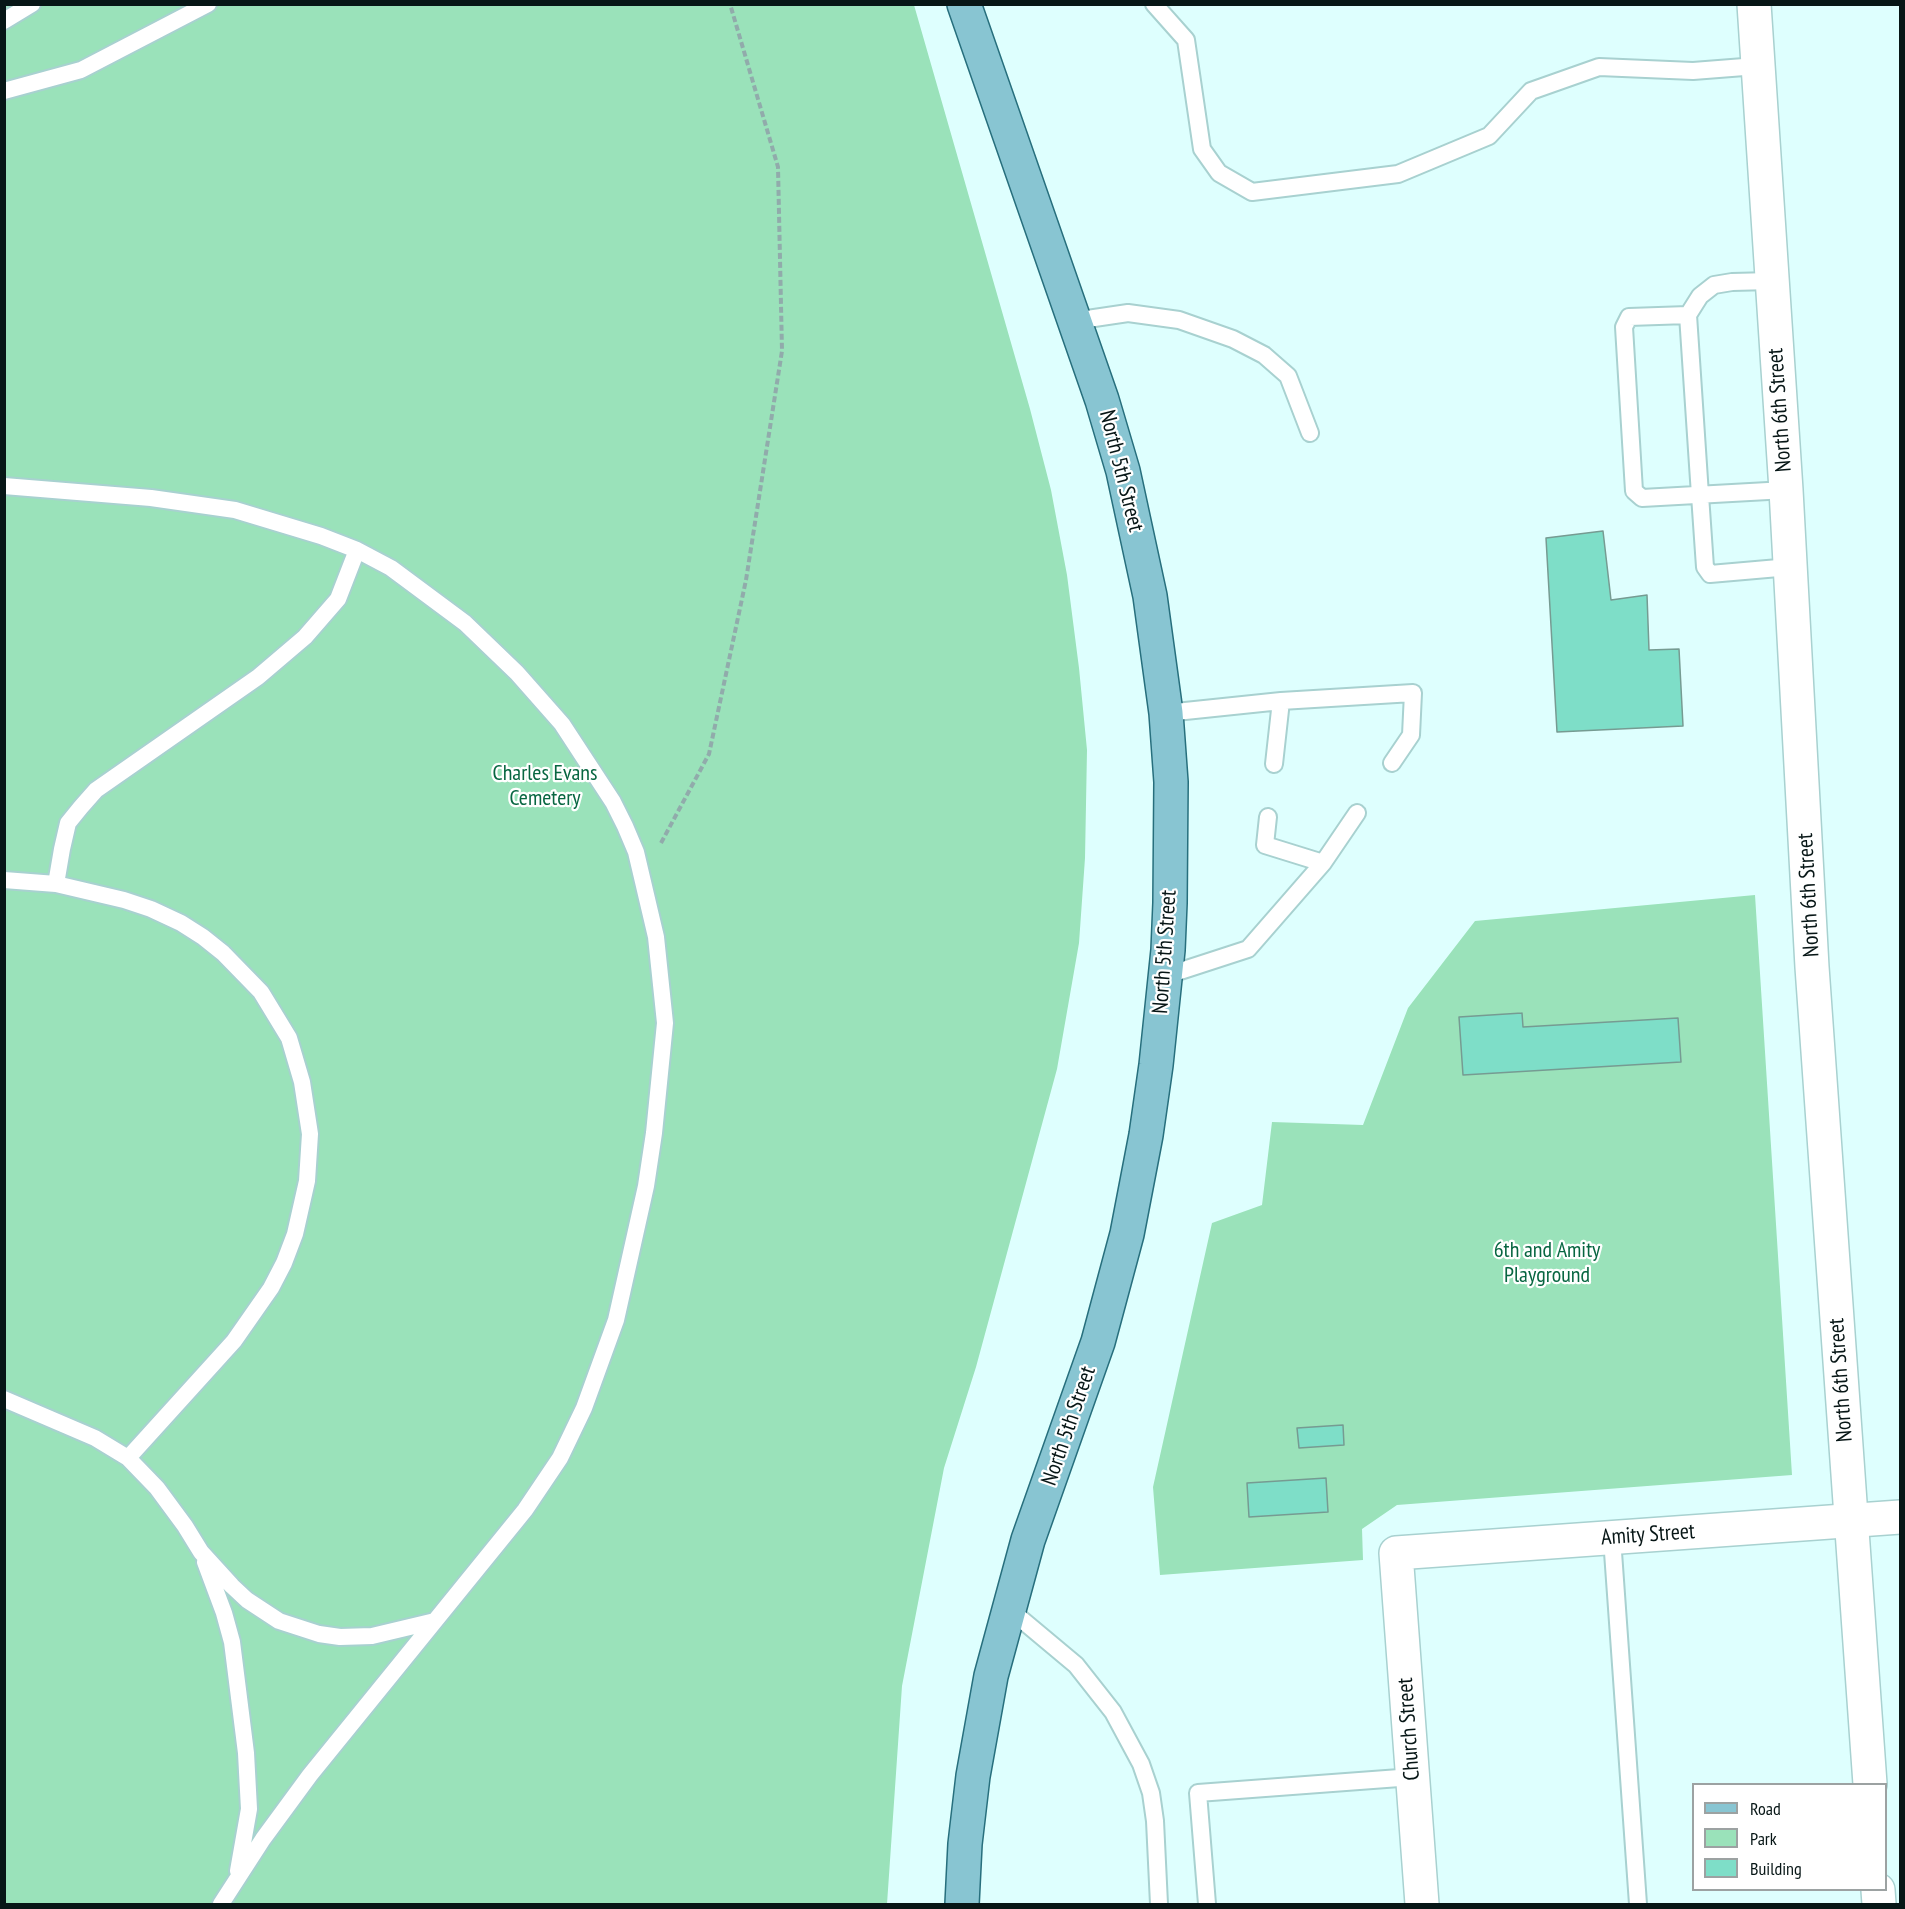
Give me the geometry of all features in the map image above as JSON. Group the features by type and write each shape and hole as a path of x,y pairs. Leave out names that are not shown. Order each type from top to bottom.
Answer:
{"main road":[{"name":"North 5th Street","path":"962,1905 965,1844 973,1776 991,1676 1028,1540 1098,1342 1126,1234 1146,1135 1168,950 1171,782 1166,713 1150,596 1123,471 1102,400 964,4"}],"street":[{"name":"North 6th Street","path":"1754,4 1786,490 1812,967 1870,1783"},
{"name":"Amity Street","path":"1396,1553 1900,1517"},
{"name":"Church Street","path":"1396,1553 1422,1905"}],"lane":[{"path":"4,21 32,4"},
{"path":"4,91 81,70 208,4"},
{"path":"1154,4 1186,40 1202,149 1219,172 1252,192 1398,174 1489,136 1531,91 1599,67 1693,71 1757,66"},
{"path":"1771,281 1714,285 1700,296 1688,315 1705,567 1710,574 1790,567"},
{"path":"1074,321 1128,313 1179,320 1233,339 1264,355 1288,376 1310,433"},
{"path":"1688,315 1629,317 1623,327 1634,491 1642,498 1786,490"},
{"path":"4,486 151,498 235,510 321,536 357,550 391,568 465,623 517,673 562,724 613,802 636,852 656,937 664,1023 663,1051 646,1186 616,1320 584,1408 560,1458 525,1510 310,1775 263,1839 221,1905"},
{"path":"56,884 68,823 96,790 258,677 305,637 338,599 357,550"},
{"path":"1166,713 1281,701 1413,693 1411,735 1392,764"},
{"path":"1274,764 1281,701"},
{"path":"1165,976 1248,949 1323,863 1357,813"},
{"path":"1268,817 1265,844 1323,863"},
{"path":"4,880 56,884 124,900 152,909 189,928 223,954 261,992 289,1038 302,1082 310,1134 307,1181 295,1234 272,1288 234,1341 128,1458"},
{"path":"4,1399 95,1438 128,1458 157,1488 201,1552 232,1586 247,1600 279,1621 319,1634 350,1637 372,1635 435,1621"},
{"path":"1612,1538 1638,1905"},
{"path":"201,1552 224,1613 232,1642 246,1753 249,1809 236,1881"},
{"path":"1009,1609 1077,1665 1113,1712 1141,1764 1151,1793 1155,1821 1159,1905"},
{"path":"1207,1905 1198,1793 1413,1777"}],"path":[{"path":"642,878 709,754 746,580 782,351 778,167 730,4"}],"green space":[{"name":"Charles Evans Cemetery","path":"5,5 914,5 1030,409 1051,490 1067,575 1087,750 1085,858 1079,943 1057,1069 976,1367 944,1468 902,1686 887,1904 5,1904"},
{"name":"6th and Amity Playground","path":"1755,895 1792,1475 1397,1505 1362,1529 1363,1560 1160,1575 1153,1487 1212,1223 1262,1205 1272,1122 1363,1125 1408,1008 1475,921"}],"building":[{"path":"1603,531 1611,600 1647,595 1649,650 1679,649 1683,726 1557,732 1546,538"},
{"path":"1522,1013 1523,1027 1678,1018 1681,1062 1463,1075 1459,1017"},
{"path":"1343,1425 1344,1445 1299,1448 1297,1428"},
{"path":"1326,1478 1328,1512 1249,1517 1247,1483"}]}
